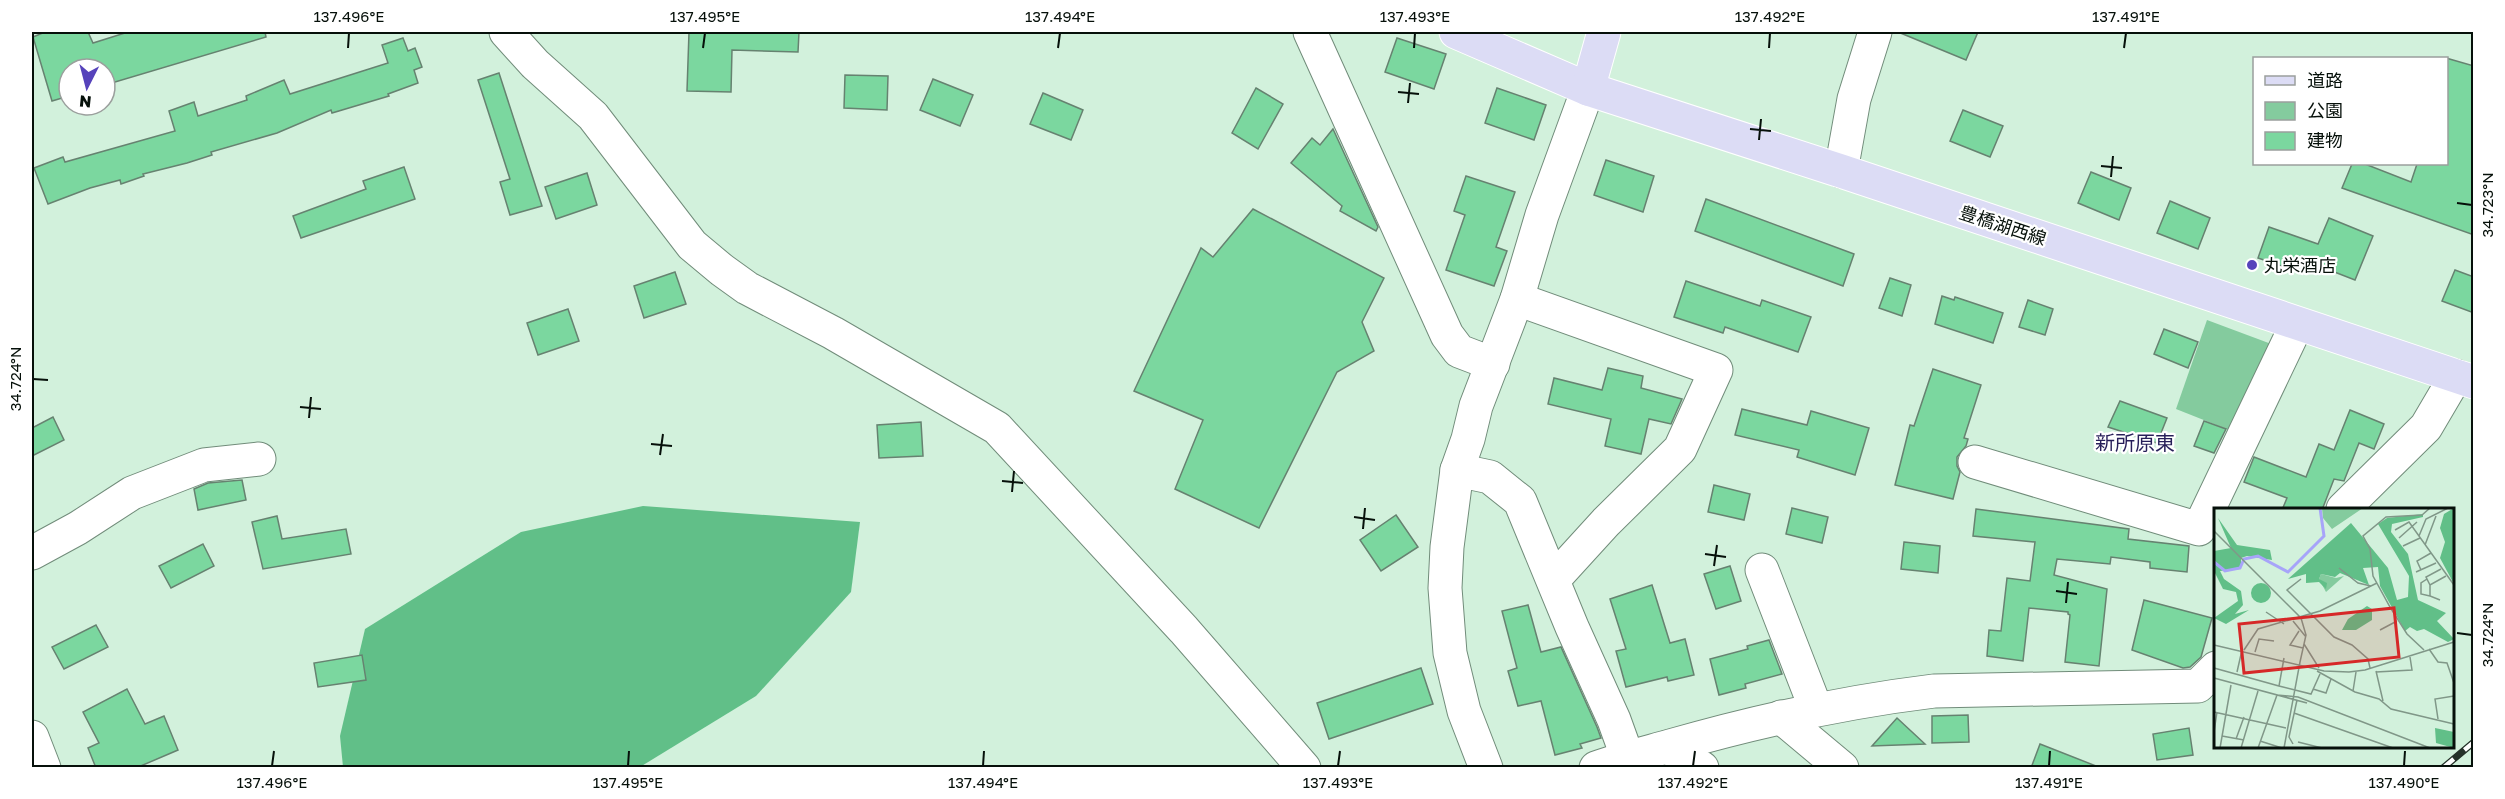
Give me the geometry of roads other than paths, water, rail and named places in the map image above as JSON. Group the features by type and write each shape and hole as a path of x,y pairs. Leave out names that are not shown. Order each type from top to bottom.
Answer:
{"main road":[{"name":"豊橋湖西線","path":"1456,32 1588,89 2465,379"},
{"path":"1588,89 1604,32"}],"street":[{"path":"506,32 535,64 593,116 692,245 722,270 747,288 833,333 997,428 1184,630 1304,768"},
{"path":"1310,32 1447,335 1459,351 1493,364"},
{"path":"1841,171 1854,99 1875,32"},
{"path":"1486,768 1464,711 1450,653 1445,588 1447,548 1457,470 1476,406 1517,299 1542,215 1588,89"},
{"path":"1517,299 1716,370 1680,449 1606,522 1554,579"},
{"path":"1975,462 2199,529 2297,324"},
{"path":"2345,508 2426,428 2465,379"},
{"path":"32,553 78,528 132,493 204,465 259,459"},
{"path":"1457,470 1490,477 1520,501 1572,627 1614,720 1627,756"},
{"path":"1762,570 1816,709"},
{"path":"1596,768 1627,756 1816,709 1934,691 2198,686 2214,670"},
{"path":"1781,717 1842,768"},
{"path":"32,737 44,768"},
{"path":"1668,747 1702,768"}],"railway":[{"path":"2443,768 2474,742"}],"place":[{"name":"丸栄酒店","path":"2252,265"}],"district":[{"name":"新所原東","path":"2135,442"}]}
